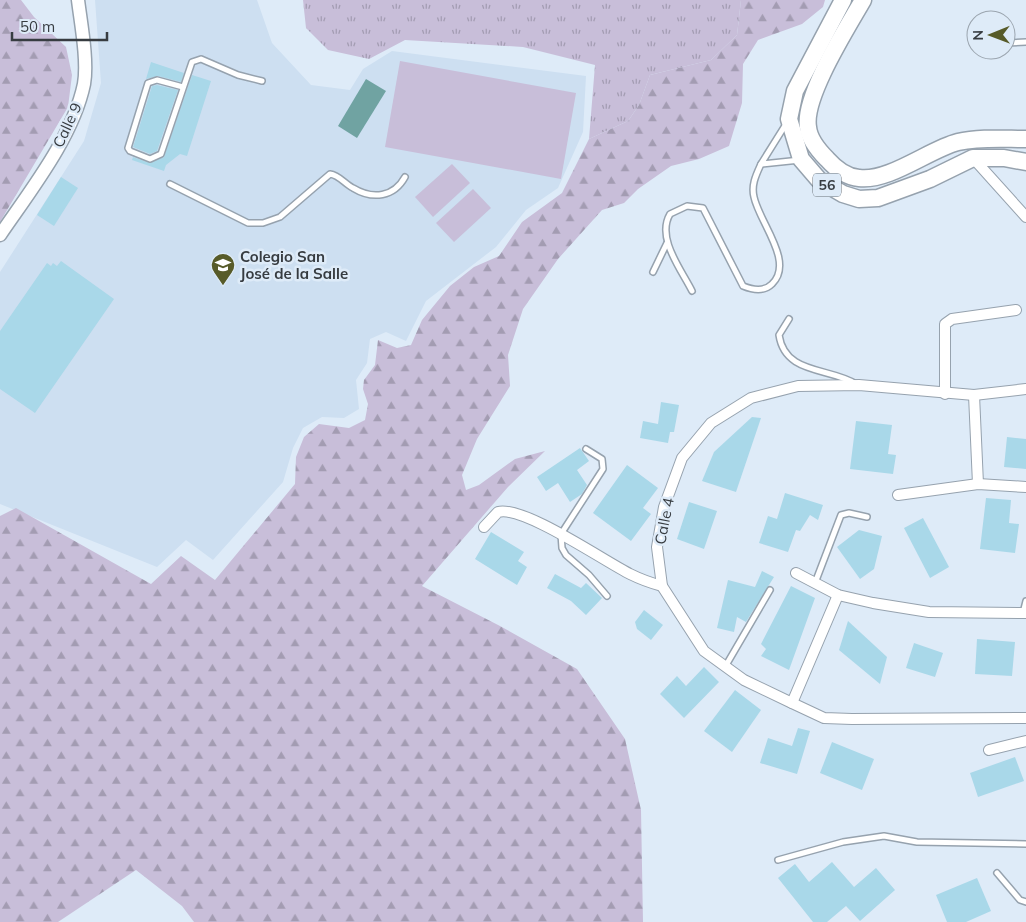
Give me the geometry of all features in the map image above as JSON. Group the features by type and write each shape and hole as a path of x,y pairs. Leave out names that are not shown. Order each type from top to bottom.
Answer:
{"main road":[{"name":"56","path":"844,0 795,91 789,119 801,159 819,180 843,194 859,199 878,198 930,179 973,158 1004,158 1026,162"},
{"name":"56","path":"863,0 829,60 809,110 808,128 814,143 837,170 859,178 887,174 957,142 985,139 1026,139"}],"street":[{"name":"Calle 9","path":"0,235 60,143 78,103 84,83 78,0"},
{"path":"973,158 1026,217"},
{"path":"945,394 945,324 952,320 1016,310"},
{"name":"Calle 4","path":"1012,390 1026,382"},
{"name":"Calle 4","path":"1026,389 974,395 945,394 859,385 798,386 751,398 711,423 682,458 664,507 657,547 662,586 704,651 744,680 824,718 1026,718"},
{"path":"974,395 978,484"},
{"path":"898,495 978,484 1026,487"},
{"path":"484,527 498,512 504,511 561,534 628,573 662,586"},
{"path":"796,572 838,595 929,612 1025,613"},
{"path":"792,703 838,595"},
{"path":"989,750 1026,741"}],"lane":[{"path":"183,87 157,80 148,83 128,148 130,151 150,159 161,154 183,87 195,60 201,59 238,75 262,81"},
{"path":"692,291 667,243 665,228 670,214 687,206 703,208 743,286 760,290 772,285 778,276 780,261 754,199 754,178 789,119"},
{"path":"761,164 801,159"},
{"path":"170,184 248,223 263,224 280,217 330,174 336,176 355,190 378,195 392,193 400,186 405,177"},
{"path":"653,272 667,243"},
{"path":"789,319 779,335 781,346 788,356 803,366 845,377 859,385"},
{"path":"586,449 602,459 603,469 561,534 562,548 566,555 589,575 607,596"},
{"path":"815,582 841,515 849,513 867,518"},
{"path":"725,668 770,590"},
{"path":"1025,613 1026,601"},
{"path":"778,860 843,842 884,836 917,842 1026,844"},
{"path":"997,873 1020,900 1026,902"}],"shaded area":[{"name":"Colegio San José de la Salle","path":"95,0 257,0 272,43 311,85 350,90 363,69 392,51 586,76 583,132 558,188 526,210 496,247 426,301 406,341 386,332 370,339 367,363 356,380 359,409 344,418 322,417 303,428 293,448 283,482 213,560 186,540 157,567 0,504 0,272 84,141 101,83"},
{"path":"366,79 386,91 357,138 338,126"}],"green space":[{"path":"0,0 21,0 34,17 66,47 72,75 68,107 0,222"},
{"path":"303,0 741,0 737,35 711,60 650,75 639,105 628,121 589,139 595,65 523,47 405,40 369,59 328,50 306,28"},
{"path":"741,0 825,0 823,7 802,24 758,40 743,64 742,103 729,146 699,159 671,166 638,189 624,203 602,210 558,259 523,309 508,355 510,386 477,439 462,475 466,490 479,485 515,459 545,451 508,487 422,586 500,626 577,669 625,739 641,810 643,922 194,922 182,906 136,870 58,922 0,922 0,516 16,508 151,584 181,556 215,580 295,484 296,457 304,437 319,424 349,428 365,420 368,404 363,389 364,380 375,365 378,340 397,348 411,345 422,320 450,286 474,267 499,256 522,222 562,193 589,139 628,121 639,105 650,75 711,60 737,35"},
{"path":"400,61 576,93 561,179 385,147"},
{"path":"452,164 470,183 433,217 415,197"},
{"path":"473,189 491,208 454,242 436,223"}],"building":[{"path":"151,62 184,73 181,82 158,76 146,79"},
{"path":"192,75 211,81 187,156 180,154 166,165 164,171 132,160 133,157 150,163 164,157"},
{"path":"157,85 178,90 157,151 150,154 133,147 152,86"},
{"path":"61,177 78,188 54,226 37,215"},
{"path":"61,261 114,299 35,413 0,389 0,331 47,263 51,266 53,263 57,266"},
{"path":"661,402 679,405 674,432 670,432 668,443 640,438 643,421 658,424"},
{"path":"752,417 761,418 736,492 702,481 714,452"},
{"path":"856,421 892,425 888,454 896,455 893,474 850,469"},
{"path":"1007,437 1026,439 1026,469 1004,467"},
{"path":"580,448 589,461 577,470 587,485 582,494 570,502 558,483 546,491 537,477"},
{"path":"627,465 658,488 643,508 651,514 631,541 593,513"},
{"path":"785,493 823,505 818,520 810,515 800,531 796,530 788,552 759,543 768,516 777,519"},
{"path":"986,498 1011,500 1009,523 1019,524 1015,553 980,549"},
{"path":"689,502 717,511 704,549 677,539"},
{"path":"923,518 949,567 930,578 904,528"},
{"path":"859,530 882,536 874,569 860,579 837,547"},
{"path":"491,532 524,552 518,561 527,567 517,585 475,559"},
{"path":"762,571 774,577 746,622 737,617 734,632 717,628 728,580 755,587"},
{"path":"555,574 581,588 586,583 602,598 586,615 571,601 547,588"},
{"path":"791,586 815,598 789,670 761,656 766,649 761,644"},
{"path":"644,610 663,625 651,640 637,629 635,622"},
{"path":"848,621 887,657 880,684 839,650"},
{"path":"977,639 1015,642 1012,676 975,674"},
{"path":"914,643 943,653 935,677 906,668"},
{"path":"704,667 719,682 684,718 660,694 677,676 686,686"},
{"path":"735,690 761,710 732,752 704,731"},
{"path":"798,728 810,731 797,774 760,763 768,738 792,746"},
{"path":"832,742 874,759 862,790 820,773"},
{"path":"1015,757 1024,781 978,797 970,773"},
{"path":"832,862 854,887 876,868 895,890 860,921 846,906 827,922 813,922 778,878 795,864 809,882"},
{"path":"977,878 991,911 966,922 947,922 936,895"}],"place":[{"name":"Colegio San José de la Salle","path":"223,286"}]}
